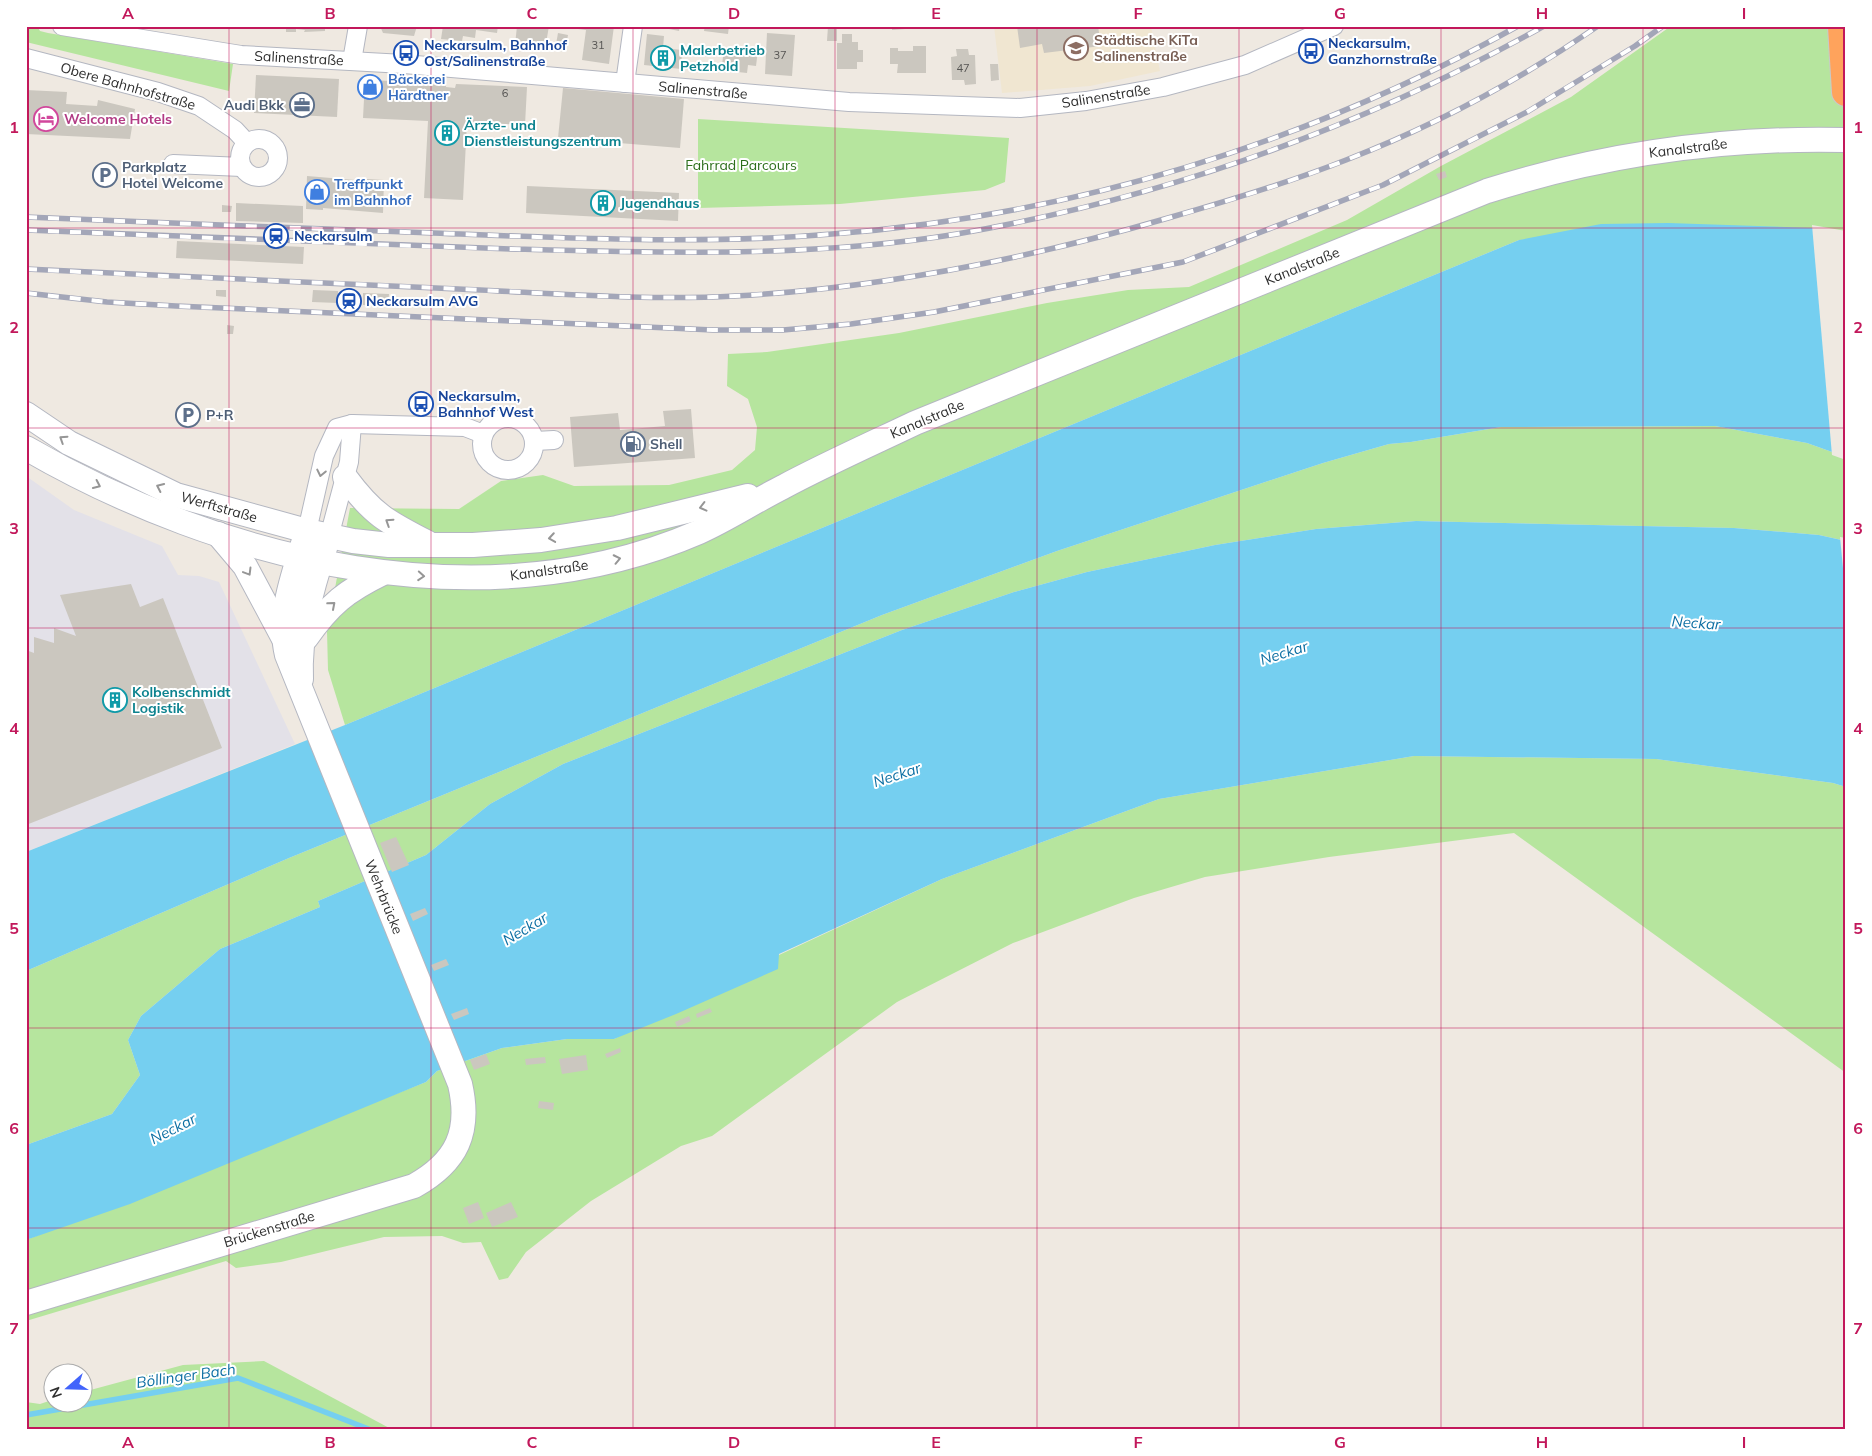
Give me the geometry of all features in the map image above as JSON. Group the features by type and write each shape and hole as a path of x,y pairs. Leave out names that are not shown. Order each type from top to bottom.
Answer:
{"highway":[{"path":"1842,26 1846,92"}],"main road":[{"name":"Kanalstraße","path":"310,560 383,573 452,578 514,576 573,568 618,558 699,532 784,486 915,423 1487,191 1544,173 1590,162 1696,145 1800,139 1846,140"},
{"name":"Werftstraße","path":"26,414 69,443 176,495 318,534"},
{"name":"Werftstraße","path":"26,448 57,466 138,504 218,534 310,560"},
{"path":"345,477 370,509 389,524 431,545"},
{"name":"Kanalstraße","path":"318,534 389,545 473,545 541,540 617,528 784,486"},
{"path":"218,534 245,566 292,640"},
{"path":"292,640 292,579 310,560 318,534"},
{"path":"292,640 345,594 383,573"},
{"name":"Wehrbrücke","path":"292,640 287,655 460,1084 464,1104"},
{"name":"Brückenstraße","path":"26,1303 414,1186 445,1166 454,1151 463,1125 464,1104"}],"street":[{"name":"Salinenstraße","path":"62,26 241,55 352,61 849,102 1020,108 1086,101 1163,87 1245,65 1334,26"},
{"path":"352,61 358,26"},
{"path":"625,83 633,26"},
{"name":"Obere Bahnhofstraße","path":"26,58 158,92 199,106 235,130 247,143"},
{"path":"261,139 268,142 278,155 277,164 272,172 265,177 256,178 247,174 242,167 240,154 247,143 261,139"},
{"path":"173,164 242,167"},
{"path":"514,418 528,426 535,441 533,453 527,463 517,469 507,470 498,468 490,463 484,454 482,444 483,434 488,426 496,420 514,418"},
{"path":"318,534 324,456 344,426"},
{"path":"344,426 465,427 483,434"},
{"path":"318,534 345,477 349,462 344,426"},
{"path":"535,441 554,440"}],"shaded area":[{"name":"Städtische KiTa Salinenstraße","path":"994,26 1151,26 1160,71 1090,86 1002,93"},
{"path":"26,476 74,510 162,546 178,575 199,576 219,582 295,744 26,852"}],"green space":[{"path":"27,26 37,26 40,31 48,33 233,64 229,91 26,42"},
{"path":"1671,26 1846,26 1846,234 1519,240 345,725 328,670 327,631 350,508 459,509 501,481 543,475 574,486 669,485 732,470 755,450 757,427 748,399 727,386 728,354 767,352 899,333 1047,303 1128,290 1189,287 1347,220 1441,166 1571,97"},
{"name":"Fahrrad Parcours","path":"698,119 1009,138 1005,182 985,190 840,204 698,208"},
{"path":"1715,426 1807,443 1846,457 1846,541 1819,535 1734,528 1416,521 1316,529 1215,545 1087,572 1014,592 902,630 563,764 490,804 426,855 318,901 320,907 220,949 141,1016 128,1040 140,1075 112,1114 26,1145 26,971 289,858 882,615 1057,551 1323,463 1389,444 1501,427"},
{"path":"1414,756 1656,759 1833,783 1846,787 1846,1073 1514,833 1329,857 1205,877 1134,898 1013,943 897,1002 712,1136 681,1146 591,1201 526,1252 508,1278 499,1280 481,1242 463,1243 442,1236 384,1237 281,1262 236,1268 226,1261 26,1321 26,1240 426,1082 437,1071 502,1048 567,1039 614,1039 779,955 942,879 1159,799"},
{"path":"264,1361 393,1430 26,1430 26,1402 42,1403 42,1414 92,1414 92,1390 183,1365"}],"water":[{"path":"1668,223 1817,228 1846,457 1807,443 1715,426 1501,427 1389,444 1323,463 1057,551 882,615 289,858 26,971 26,852 345,725 1519,240 1601,224"},
{"name":"Neckar","path":"1416,521 1734,528 1819,535 1846,541 1846,787 1833,783 1656,759 1414,756 1159,799 942,879 779,954 778,969 614,1039 567,1039 502,1048 437,1071 426,1082 130,1204 26,1240 26,1145 112,1114 140,1075 128,1040 141,1016 220,949 320,907 318,901 426,855 490,804 563,764 902,630 1014,592 1087,572 1215,545 1316,529"}],"pier":[{"path":"1812,225 1846,231 1846,460 1832,455"},
{"path":"1840,537 1846,538 1846,599"}],"building":[{"path":"274,26 325,26 325,31 304,32 305,30 296,29 296,32 286,32 286,29 274,29"},
{"path":"380,26 417,26 414,36 383,33"},
{"path":"443,26 498,26 497,33 476,30 475,38 463,36 462,41 441,39"},
{"path":"517,26 549,26 545,49 515,45"},
{"path":"571,26 614,26 609,64 582,60 586,30 570,28"},
{"path":"654,26 680,26 679,31"},
{"path":"705,26 729,26 728,34 704,31"},
{"path":"828,26 837,26 837,41 827,41"},
{"path":"892,26 905,26 905,29 892,30"},
{"path":"1017,26 1098,26 1101,46 1044,53 1042,44 1020,48"},
{"path":"558,33 568,35 565,52 555,50"},
{"path":"767,33 795,35 792,76 765,74"},
{"name":"Malerbetrieb Petzhold","path":"647,34 664,36 663,48 682,50 681,69 644,65"},
{"path":"842,34 852,34 852,42 858,42 858,50 863,50 863,62 857,62 857,69 837,69 837,43 842,43"},
{"path":"913,46 926,46 926,73 897,73 898,64 890,64 890,48 898,48 898,51 913,51"},
{"path":"724,47 758,50 756,66 748,65 747,73 738,72 738,67 722,66"},
{"path":"956,49 968,49 969,55 975,55 976,84 965,85 964,80 952,80 951,57 957,56"},
{"path":"990,64 998,64 999,80 991,81"},
{"path":"256,75 339,79 337,117 254,113"},
{"name":"Ärzte- und Dienstleistungszentrum","path":"365,80 446,83 446,87 455,88 456,84 527,87 525,125 467,122 463,200 424,198 428,121 363,118"},
{"path":"563,88 684,99 680,148 558,138"},
{"path":"26,90 67,92 66,104 97,106 98,100 135,109 130,139 26,134"},
{"path":"1445,171 1447,177 1439,180 1436,174"},
{"path":"307,176 367,181 367,179 384,180 383,213 323,208 323,210 306,209"},
{"name":"Jugendhaus","path":"527,186 679,193 678,221 526,213"},
{"path":"236,203 303,206 303,223 236,221"},
{"path":"222,205 232,206 231,212 222,212"},
{"path":"177,241 304,247 303,264 176,258"},
{"path":"216,290 226,290 226,297 216,296"},
{"path":"313,290 338,291 338,303 312,302"},
{"path":"363,293 389,294 388,306 363,305"},
{"path":"227,325 234,326 233,334 227,334"},
{"name":"Shell","path":"691,409 695,458 574,467 570,417 618,413 620,430 665,426 663,411"},
{"name":"Kolbenschmidt Logistik","path":"131,584 140,607 163,598 222,748 26,825 26,650 34,653 34,637 54,643 54,628 76,636 60,595"},
{"path":"396,837 409,865 392,872 380,843"},
{"path":"425,908 428,914 413,921 410,914"},
{"path":"446,959 449,965 434,971 431,965"},
{"path":"467,1008 469,1014 454,1020 451,1014"},
{"path":"710,1008 712,1012 697,1018 696,1014"},
{"path":"689,1016 691,1021 677,1027 675,1022"},
{"path":"620,1048 621,1052 607,1058 605,1054"},
{"path":"486,1054 490,1064 474,1070 470,1060"},
{"path":"586,1055 588,1070 562,1074 559,1059"},
{"path":"545,1057 546,1063 526,1065 525,1059"},
{"path":"539,1101 554,1103 553,1110 538,1108"},
{"path":"478,1202 484,1218 469,1224 463,1208"},
{"path":"511,1202 518,1217 492,1227 486,1213"}],"waterway":[{"name":"Böllinger Bach","path":"26,1415 238,1378 371,1430"}],"railway":[{"path":"26,217 633,240 782,237 922,225 1011,210 1099,191 1187,167 1272,138 1356,105 1438,68 1518,26"},
{"path":"26,230 390,245 622,252 734,252 846,247 902,242 957,234 1034,219 1110,201 1259,155 1332,127 1404,96 1475,63 1544,26"},
{"path":"26,269 666,298 790,292 899,279 1008,259 1115,233 1190,212 1302,176 1379,147 1444,117 1538,65 1598,26"},
{"path":"26,293 107,302 176,306 713,330 783,330 851,324 934,312 1183,262 1383,185 1527,112 1635,46 1663,26"}],"place":[{"name":"Städtische KiTa Salinenstraße","path":"1076,48"},
{"name":"Neckarsulm, Ganzhornstraße","path":"1311,51"},
{"name":"Neckarsulm, Bahnhof Ost/Salinenstraße","path":"406,53"},
{"name":"Malerbetrieb Petzhold","path":"663,58"},
{"name":"Bäckerei Härdtner","path":"370,87"},
{"name":"Audi Bkk","path":"302,105"},
{"name":"Welcome Hotels","path":"46,119"},
{"name":"Ärzte- und Dienstleistungszentrum","path":"447,133"},
{"name":"Parkplatz Hotel Welcome","path":"105,175"},
{"name":"Treffpunkt im Bahnhof","path":"317,192"},
{"name":"Jugendhaus","path":"603,203"},
{"name":"Neckarsulm","path":"276,236"},
{"name":"Neckarsulm AVG","path":"349,301"},
{"name":"Neckarsulm, Bahnhof West","path":"421,404"},
{"name":"P+R","path":"188,415"},
{"name":"Shell","path":"633,444"},
{"name":"Kolbenschmidt Logistik","path":"115,700"}]}
